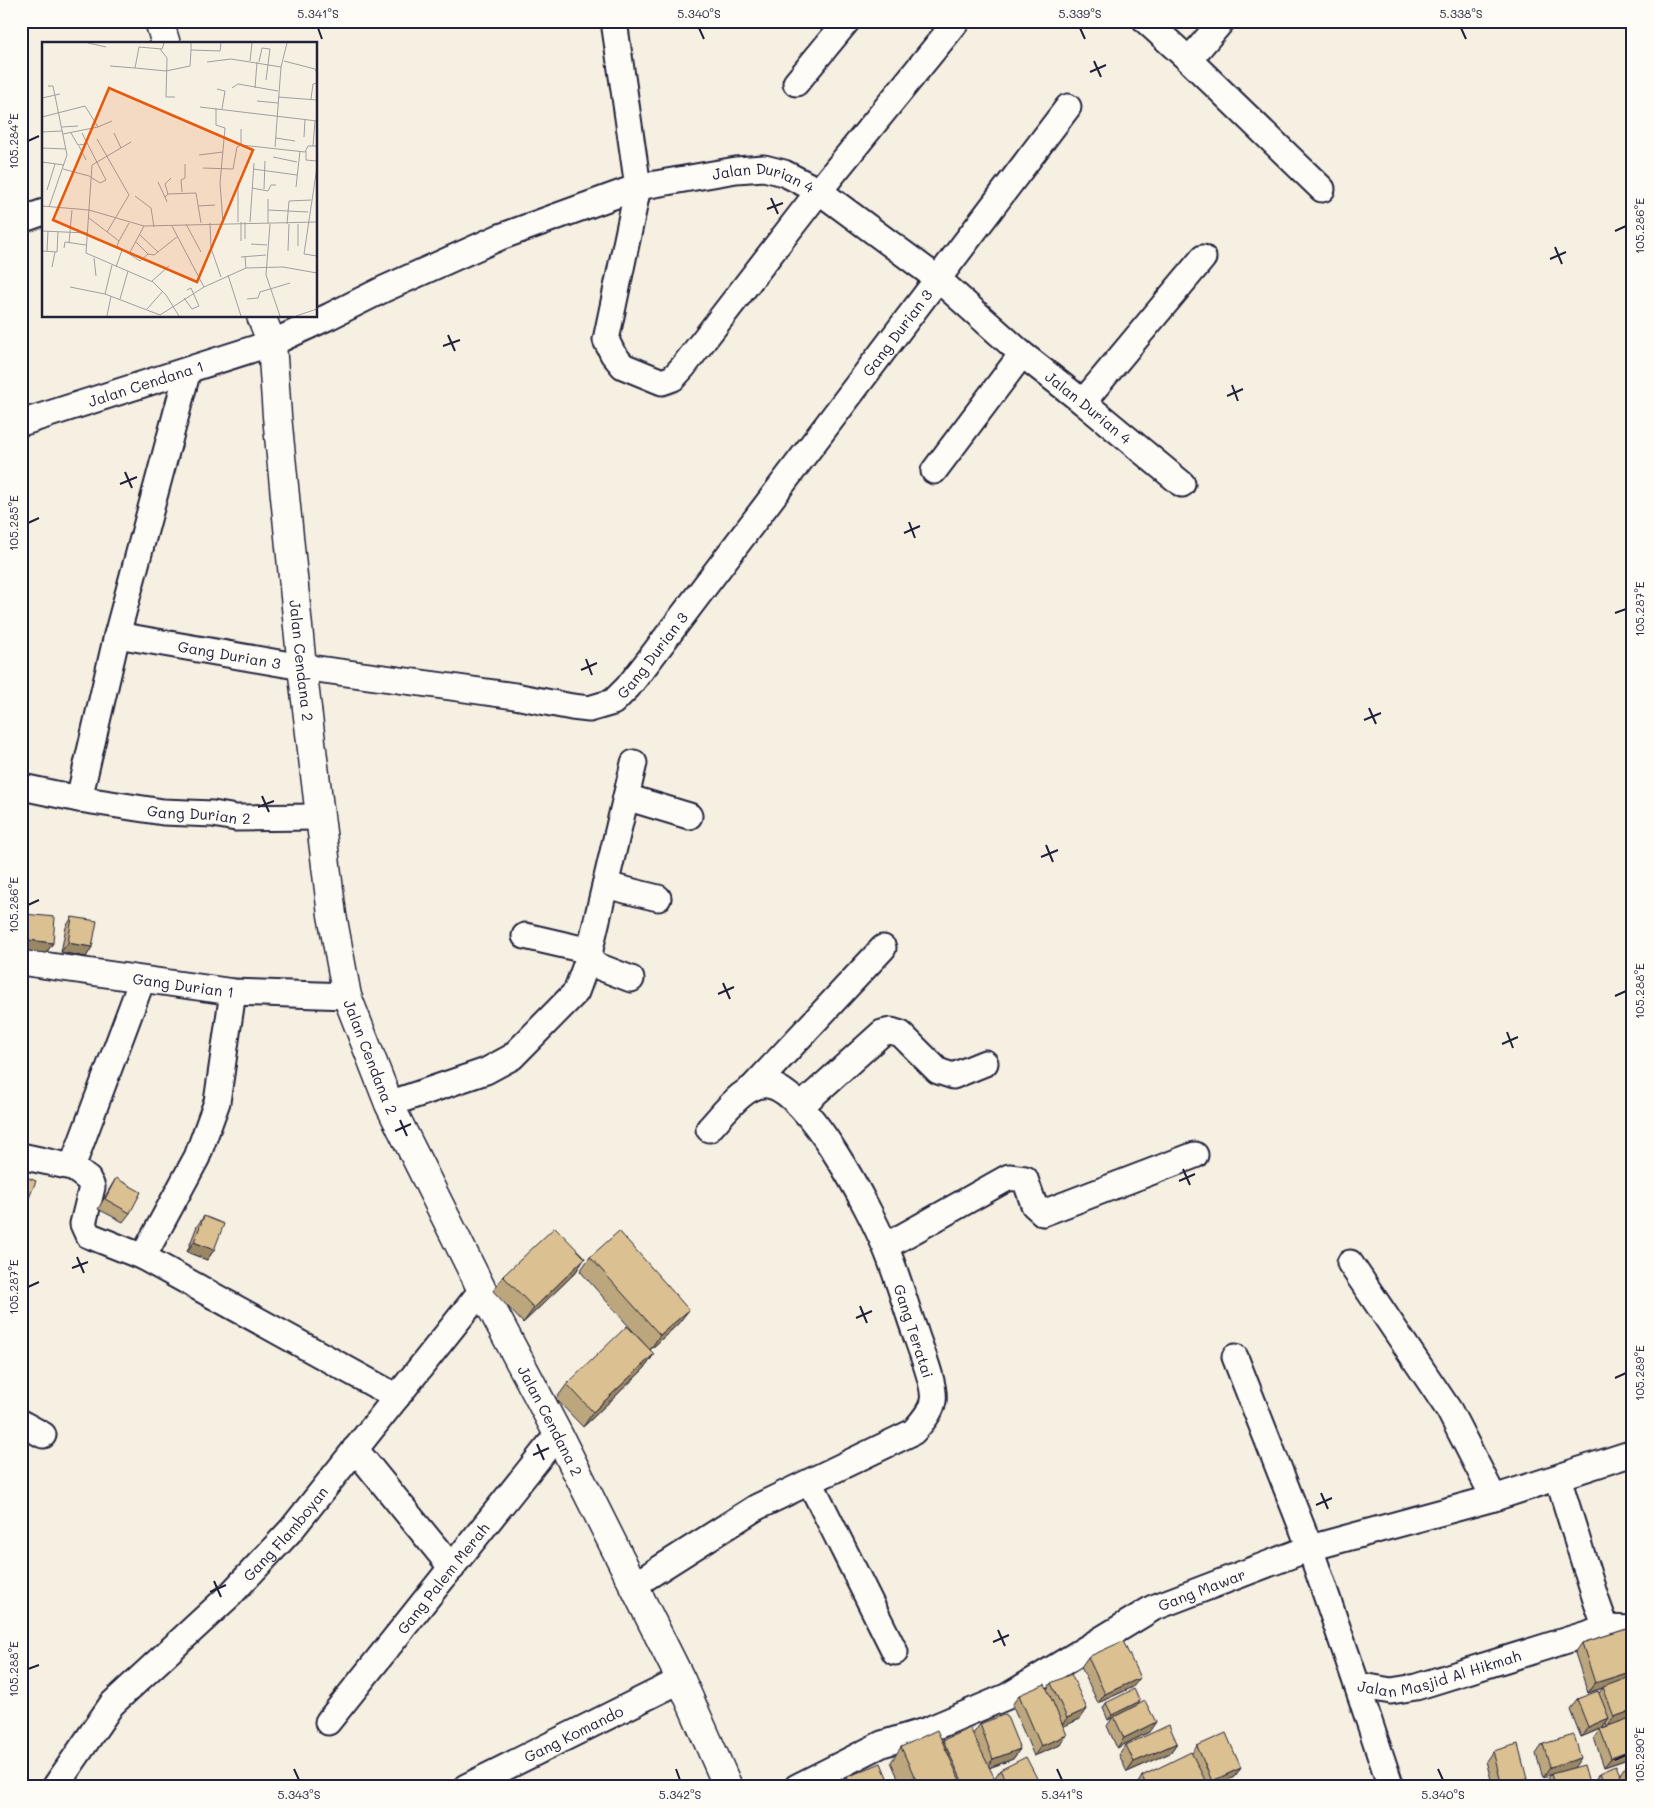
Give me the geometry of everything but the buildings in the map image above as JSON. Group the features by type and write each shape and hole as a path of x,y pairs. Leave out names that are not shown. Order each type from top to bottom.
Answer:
{"street":[{"path":"159,21 165,42"},
{"path":"614,21 638,187 606,340 613,354 624,366 662,382 673,378 683,367 819,191 957,21"},
{"path":"796,83 847,21"},
{"path":"1146,21 1322,188"},
{"path":"1189,60 1222,21"},
{"name":"Gang Durian 3","path":"117,635 302,667 469,690 572,707 589,709 613,702 646,664 1068,107"},
{"name":"Jalan Durian 4","path":"272,343 384,288 500,237 638,187 736,170 764,168 784,173 819,191 938,278 1022,354 1182,484"},
{"path":"21,220 42,213"},
{"path":"1082,402 1203,258"},
{"name":"Jalan Cendana 2","path":"262,318 272,343 278,425 302,667 319,816 332,915 347,996 389,1104 482,1290 558,1434 634,1585 681,1680 728,1787"},
{"name":"Jalan Cendana 1","path":"21,423 272,343"},
{"path":"934,471 1022,354"},
{"path":"79,799 117,635 188,370"},
{"path":"389,1104 486,1071 512,1057 576,992 589,957 634,762"},
{"name":"Gang Durian 2","path":"21,790 27,788 79,799 164,812 213,814 236,818 319,816"},
{"path":"626,796 689,816"},
{"path":"606,884 658,898"},
{"path":"525,936 589,957 631,979"},
{"path":"710,1129 740,1096 754,1086 883,948"},
{"name":"Gang Durian 1","path":"21,962 233,992 347,996"},
{"path":"72,1167 142,980"},
{"path":"143,1257 198,1158 217,1102 233,992"},
{"path":"801,1106 882,1034 891,1031 901,1034 938,1071 945,1074 953,1076 985,1064"},
{"name":"Gang Teratai","path":"634,1585 756,1507 913,1432 925,1418 933,1401 930,1378 886,1246 851,1176 801,1106 777,1088 768,1085 754,1086"},
{"path":"886,1246 1009,1177 1025,1179 1034,1205 1043,1214 1195,1155"},
{"path":"21,1156 72,1167 88,1179 92,1187 83,1224 88,1235 143,1257 397,1397"},
{"path":"1350,1263 1449,1410 1494,1498"},
{"name":"Gang Flamboyan","path":"55,1787 112,1704 231,1594 291,1530 482,1290"},
{"name":"Jalan Masjid Al Hikmah","path":"1235,1357 1310,1548 1357,1685 1391,1691 1416,1687 1606,1628 1633,1629"},
{"path":"21,1423 43,1435"},
{"name":"Gang Palem Merah","path":"328,1722 558,1434"},
{"path":"355,1449 452,1568"},
{"name":"Gang Mawar","path":"796,1787 882,1744 925,1731 1008,1696 1153,1608 1310,1548 1494,1498 1633,1453"},
{"path":"1558,1478 1606,1628"},
{"path":"810,1482 895,1652"},
{"name":"Gang Komando","path":"466,1787 681,1680"},
{"path":"1357,1685 1391,1787"}]}
